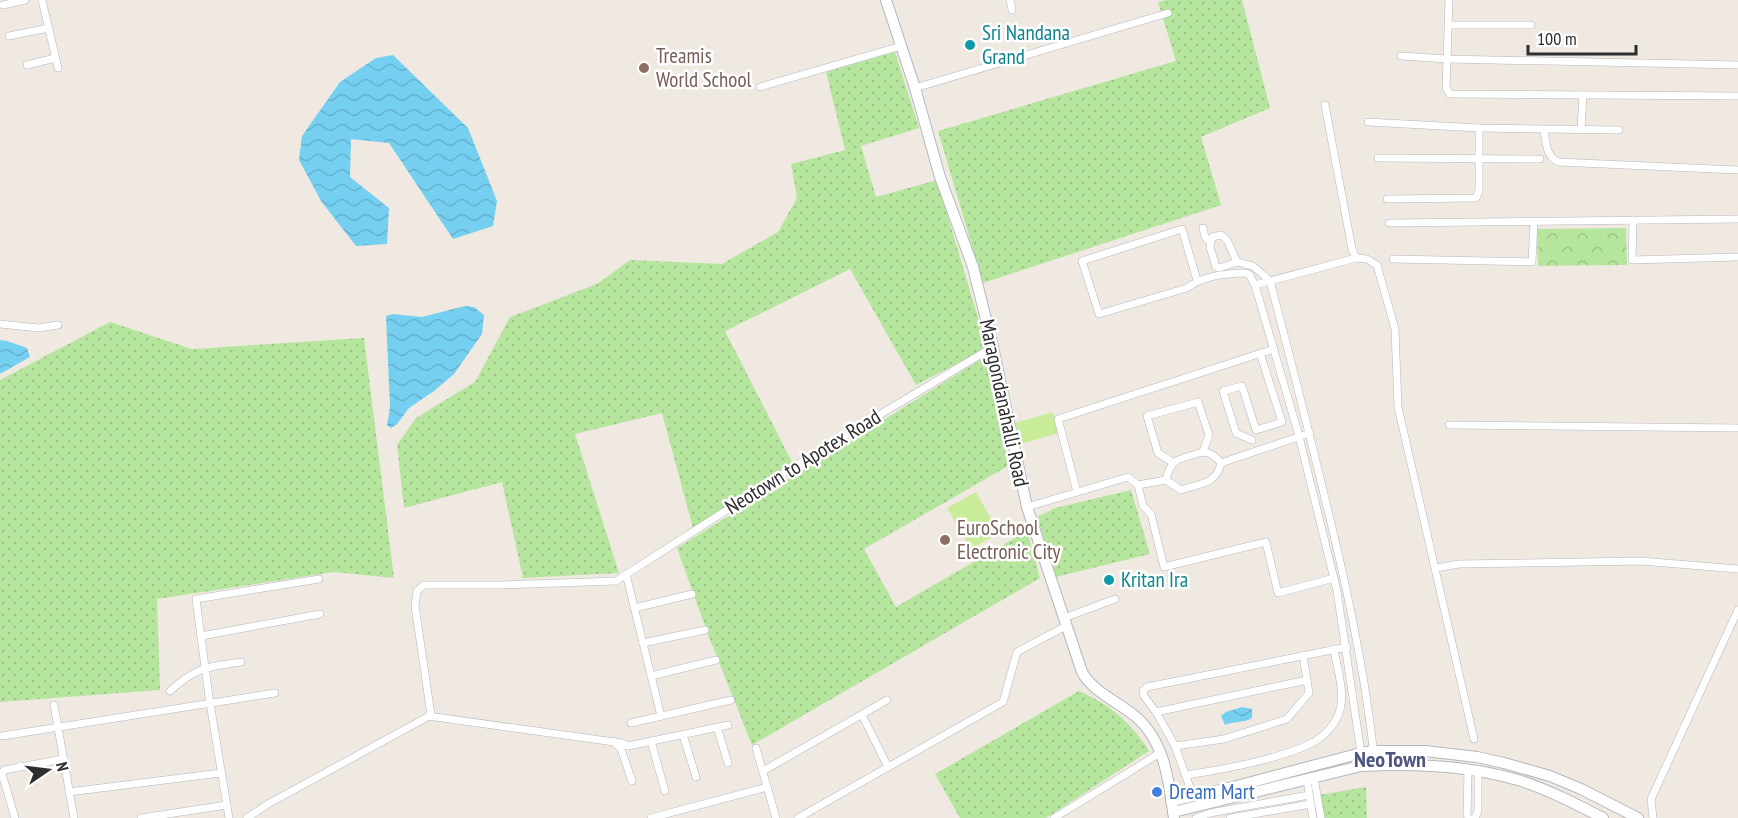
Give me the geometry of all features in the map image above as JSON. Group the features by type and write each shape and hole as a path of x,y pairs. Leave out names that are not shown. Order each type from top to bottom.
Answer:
{"street":[{"path":"3,5 25,0"},
{"path":"42,0 58,68"},
{"name":"Maragondanahalli Road","path":"886,0 915,88 940,177 973,267 993,347 1027,507 1082,672 1088,682 1136,716 1149,732 1168,774 1173,810"},
{"path":"1010,0 1012,10"},
{"path":"1449,0 1446,88 1450,94 1738,96"},
{"path":"915,88 1168,13"},
{"path":"1449,25 1532,26"},
{"path":"9,36 48,28"},
{"path":"760,87 902,46"},
{"path":"1401,56 1738,65"},
{"path":"27,65 56,58"},
{"path":"1581,129 1583,95"},
{"path":"1325,105 1352,249 1356,258"},
{"path":"1368,122 1479,128 1619,130"},
{"path":"1387,199 1476,198 1479,191 1479,128"},
{"path":"1544,130 1548,153 1553,160 1558,162 1738,170"},
{"path":"1378,158 1540,159"},
{"path":"1389,223 1738,219"},
{"path":"1633,220 1632,260 1738,257"},
{"path":"1393,259 1532,262 1534,221"},
{"path":"1203,228 1205,237 1210,242 1216,267 1224,268 1237,262 1253,266 1270,281 1310,433 1358,642 1375,766"},
{"path":"1197,280 1182,229 1082,261 1099,314 1187,288 1197,280 1249,274 1255,285 1299,436 1334,578 1347,647 1361,766"},
{"path":"1210,242 1212,237 1224,236 1237,262"},
{"path":"1255,285 1356,258 1367,259 1377,265 1395,329 1398,406 1474,739"},
{"path":"0,324 39,328 58,325"},
{"name":"Neotown to Apotex Road","path":"429,716 415,606 417,591 424,585 616,581 819,451 993,347"},
{"path":"1077,492 1058,419 1274,349"},
{"path":"1256,430 1282,422 1260,353"},
{"path":"1252,440 1236,433 1223,391 1242,386 1256,430 1252,440 1255,452"},
{"path":"1173,462 1158,453 1148,416 1198,402 1209,435 1203,452"},
{"path":"1449,424 1738,428"},
{"path":"1221,463 1310,433"},
{"path":"1166,480 1169,466 1173,462 1203,452 1214,455 1221,463"},
{"path":"1138,485 1166,480 1181,490 1210,480 1218,473 1221,463"},
{"path":"1027,507 1128,477 1138,485 1143,506 1151,514 1164,567 1266,542 1278,593 1334,578"},
{"path":"1436,568 1459,564 1641,561 1738,569"},
{"path":"627,574 661,716"},
{"path":"229,818 196,599 320,579"},
{"path":"635,608 692,594"},
{"path":"798,818 1003,702 1017,652 1065,622 1114,599"},
{"path":"1653,818 1651,799 1738,610"},
{"path":"201,636 320,614"},
{"path":"643,643 705,630"},
{"path":"1190,794 1186,775 1175,746 1144,696 1143,691 1147,687 1347,647"},
{"path":"1186,775 1243,764 1313,743 1336,722 1341,711 1342,697 1336,649"},
{"path":"1175,746 1224,739 1287,720 1309,693 1303,655"},
{"path":"651,676 716,660"},
{"path":"170,691 188,675 205,667 241,662"},
{"path":"1156,712 1307,680"},
{"path":"2,736 275,693"},
{"path":"631,723 731,700"},
{"path":"763,771 887,700"},
{"path":"54,705 74,818"},
{"path":"862,715 888,767"},
{"path":"247,818 268,804 429,716 614,742 628,746 728,725"},
{"path":"717,727 728,763"},
{"path":"682,735 696,777"},
{"path":"651,741 665,791"},
{"path":"614,742 621,749 632,781"},
{"path":"756,748 776,818"},
{"path":"1173,810 1190,794 1361,753 1425,751 1477,757 1550,776 1638,818"},
{"path":"1054,818 1160,753"},
{"path":"15,818 3,774 4,770 63,759"},
{"path":"1173,810 1361,766 1442,766 1473,770 1521,781 1603,818"},
{"path":"1469,818 1467,815 1473,770"},
{"path":"1473,770 1478,811 1474,818"},
{"path":"69,792 221,773"},
{"path":"1311,779 1309,795 1313,818"},
{"path":"1311,779 1321,818"},
{"path":"651,818 767,787"},
{"path":"1196,818 1210,813 1309,795"},
{"path":"1230,818 1311,804"},
{"path":"141,818 226,805"}],"green space":[{"path":"1242,0 1270,108 1201,137 1221,205 983,283 938,131 1176,61 1158,2"},
{"path":"895,52 919,128 861,146 876,197 937,180 987,348 916,385 850,269 725,331 793,464 693,528 662,413 575,434 619,573 523,578 502,482 404,508 397,445 416,418 475,382 510,317 597,284 630,260 722,264 778,232 797,198 791,164 845,150 826,72"},
{"path":"1626,228 1627,265 1538,266 1537,229"},
{"path":"110,322 192,349 364,338 394,578 334,572 157,599 160,690 0,702 0,380"},
{"path":"988,355 1008,466 864,549 896,607 1027,531 1040,578 752,745 677,548"},
{"path":"1053,412 1059,433 1021,444 1015,423"},
{"path":"1131,490 1150,554 1056,577 1037,517 1055,508"},
{"path":"976,492 999,533 971,549 947,508"},
{"path":"1079,691 1119,715 1149,751 1046,818 960,818 935,774"},
{"path":"1366,787 1367,818 1323,818 1319,795"}],"water":[{"path":"393,55 468,128 497,201 493,226 453,239 389,143 351,139 350,177 389,208 387,244 356,246 321,201 299,160 302,136 340,82 376,58"},
{"path":"465,306 474,307 484,315 482,334 454,374 409,408 391,428 387,425 390,407 386,316 393,314 422,317"},
{"path":"0,340 27,348 30,357 0,374"},
{"path":"1242,707 1252,709 1252,718 1225,725 1221,716"}],"place":[{"name":"Sri Nandana Grand","path":"970,45"},
{"name":"Treamis World School","path":"644,68"},
{"name":"EuroSchool Electronic City","path":"945,540"},
{"name":"Kritan Ira","path":"1109,580"},
{"name":"Dream Mart","path":"1157,792"}],"district":[{"name":"NeoTown","path":"1390,759"}]}
